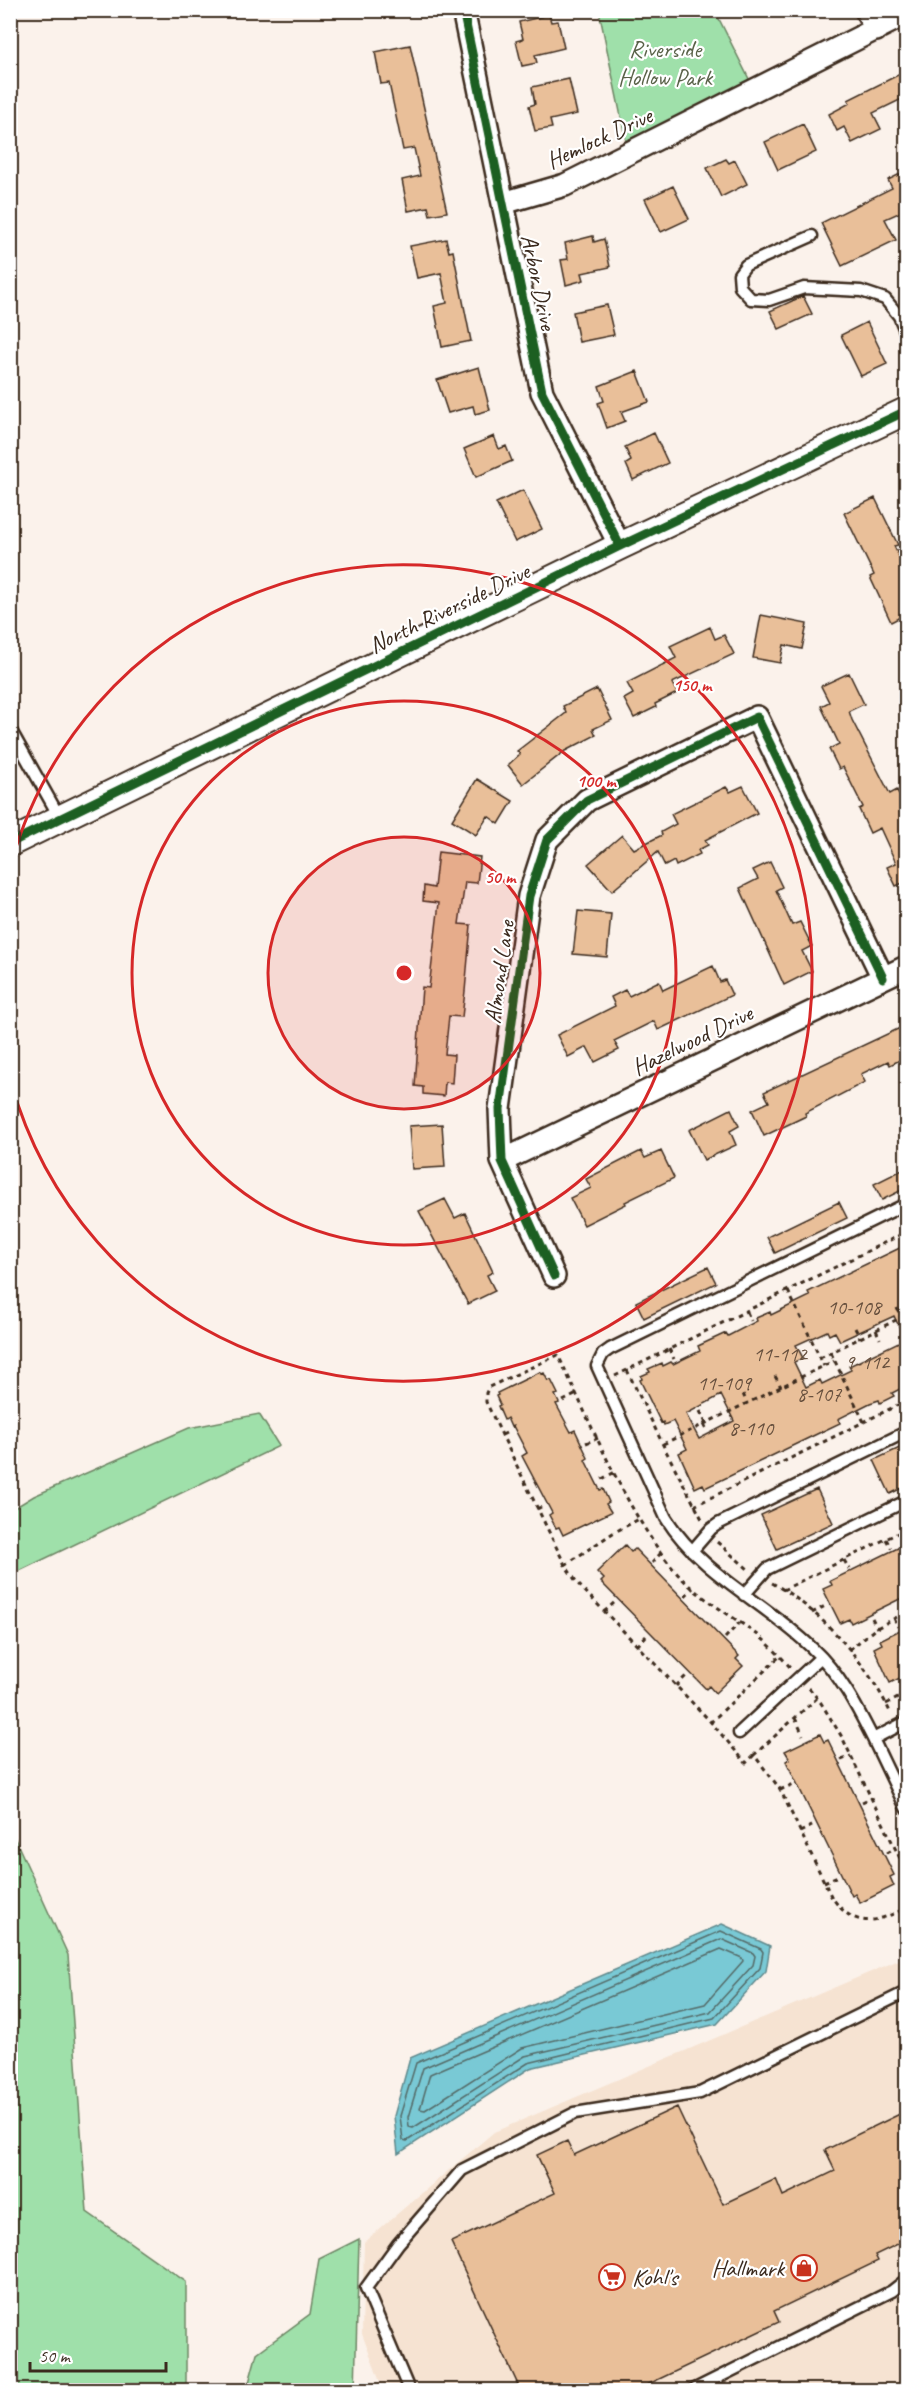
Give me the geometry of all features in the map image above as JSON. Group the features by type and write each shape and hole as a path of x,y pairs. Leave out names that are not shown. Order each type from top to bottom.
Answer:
{"street":[{"name":"Arbor Drive","path":"463,10 542,392 620,546"},
{"path":"866,10 876,30"},
{"name":"Hemlock Drive","path":"503,203 565,185 906,14"},
{"name":"North Riverside Drive","path":"10,843 620,546 905,414"},
{"name":"Almond Lane","path":"554,1276 502,1161 500,1109 529,896 547,840 587,800 757,717 883,978"},
{"name":"Hazelwood Drive","path":"502,1161 906,967"}],"lane":[{"path":"812,236 746,265 739,274 740,287 751,299 769,300 804,288 861,291 885,299 898,316 906,333"},
{"path":"10,729 61,818"},
{"path":"906,1204 610,1349 600,1358 597,1366 602,1382 666,1518 692,1551 821,1657 852,1697 903,1790 906,1808"},
{"path":"692,1551 718,1524 906,1432"},
{"path":"744,1595 767,1569 906,1501"},
{"path":"739,1733 821,1657"},
{"path":"873,1738 901,1725"},
{"path":"409,2391 366,2289 398,2244 462,2170 575,2113 700,2093 906,1992"},
{"path":"693,2391 892,2291 906,2280"}],"path":[{"path":"602,1382 906,1232"},
{"path":"871,1250 874,1257"},
{"path":"826,1272 829,1279"},
{"path":"788,1291 824,1366"},
{"path":"897,1308 902,1318"},
{"path":"747,1311 751,1321"},
{"path":"820,1358 906,1315"},
{"path":"855,1328 860,1338"},
{"path":"710,1329 714,1336"},
{"path":"876,1330 880,1339"},
{"path":"669,1349 674,1359"},
{"path":"831,1353 864,1422"},
{"path":"558,1355 492,1385 487,1390 486,1402 565,1565 578,1584 746,1763 817,1698"},
{"path":"663,1444 834,1361"},
{"path":"627,1370 708,1532 738,1562 783,1590 812,1613 849,1650 901,1725"},
{"path":"775,1376 781,1387"},
{"path":"795,1380 799,1387"},
{"path":"563,1401 577,1394"},
{"path":"743,1395 747,1403"},
{"path":"694,1506 906,1401 904,1395"},
{"path":"754,1400 758,1407"},
{"path":"700,1411 708,1432"},
{"path":"502,1435 510,1431"},
{"path":"825,1435 827,1440"},
{"path":"586,1443 598,1438"},
{"path":"782,1454 785,1461"},
{"path":"602,1479 615,1472"},
{"path":"522,1477 528,1475"},
{"path":"731,1480 734,1486"},
{"path":"537,1509 545,1505"},
{"path":"565,1565 639,1519"},
{"path":"783,1590 906,1529"},
{"path":"886,1539 891,1548"},
{"path":"652,1563 662,1553"},
{"path":"844,1560 849,1569"},
{"path":"685,1596 693,1588"},
{"path":"604,1612 615,1602"},
{"path":"812,1613 825,1606"},
{"path":"849,1650 877,1628 906,1612"},
{"path":"872,1617 877,1628"},
{"path":"894,1618 898,1627"},
{"path":"725,1638 739,1623"},
{"path":"636,1646 647,1635"},
{"path":"710,1723 780,1656"},
{"path":"869,1676 875,1672"},
{"path":"676,1686 686,1676"},
{"path":"799,1677 817,1698 851,1756 906,1871"},
{"path":"886,1704 906,1694"},
{"path":"795,1718 803,1735"},
{"path":"754,1755 780,1790 832,1899 840,1908 858,1919 879,1920 906,1908"},
{"path":"841,1760 851,1756"},
{"path":"780,1790 794,1784"},
{"path":"862,1802 871,1798"},
{"path":"801,1832 814,1825"},
{"path":"887,1853 896,1848"},
{"path":"824,1882 838,1876"}],"shaded area":[{"path":"906,1957 906,2390 383,2390 362,2334 364,2242 494,2132"}],"green space":[{"name":"Riverside Hollow Park","path":"599,11 715,11 750,81 626,141"},
{"path":"259,1414 279,1446 11,1575 11,1510 34,1496 189,1428"},
{"path":"11,1830 68,1955 87,2212 186,2282 186,2390 11,2390"},
{"path":"359,2239 355,2390 247,2390 257,2353 310,2314 319,2259"}],"water":[{"path":"722,1924 770,1946 766,1971 717,2024 530,2068 398,2154 394,2116 410,2058"}],"building":[{"path":"549,15 551,22 558,21 564,48 535,55 537,63 522,66 516,41 523,39 519,22"},
{"path":"410,45 447,212 430,215 428,207 408,211 402,180 420,176 414,148 403,150 389,83 381,84 375,52"},
{"path":"906,71 906,97 873,113 881,129 852,143 844,127 837,131 829,114 850,103 848,100"},
{"path":"569,79 577,114 550,120 552,128 535,131 529,106 535,104 532,87"},
{"path":"803,124 816,152 778,170 765,142"},
{"path":"726,159 729,163 735,160 747,184 721,197 707,168"},
{"path":"906,171 906,218 903,211 885,219 896,240 842,266 821,223 892,188 888,180"},
{"path":"673,186 689,219 661,232 645,199"},
{"path":"593,236 594,242 604,239 610,267 582,273 584,280 566,285 561,260 568,259 565,243"},
{"path":"446,239 449,252 453,251 471,341 442,347 434,306 447,303 441,273 417,278 410,246"},
{"path":"803,296 812,314 779,329 770,311"},
{"path":"607,305 614,335 579,342 573,312"},
{"path":"867,322 887,364 861,376 841,335"},
{"path":"479,367 490,410 475,414 473,406 448,413 437,380"},
{"path":"637,371 649,402 621,412 625,421 607,428 598,403 604,401 599,386"},
{"path":"654,433 668,463 633,480 626,464 631,461 625,447"},
{"path":"494,436 499,449 506,446 512,461 476,477 464,449"},
{"path":"523,490 542,529 515,542 496,503"},
{"path":"875,498 898,545 894,546 906,572 906,614 891,622 870,577 874,575 844,513"},
{"path":"761,615 807,624 802,649 784,645 780,663 753,658"},
{"path":"710,627 715,639 724,635 734,654 672,683 677,693 634,718 624,699 633,694 627,683 676,658 670,646"},
{"path":"849,673 864,704 849,711 852,720 890,794 897,790 906,810 906,886 905,882 896,886 887,867 896,863 880,828 870,833 859,809 863,807 843,767 839,769 829,749 839,744 821,706 829,702 821,686"},
{"path":"597,689 612,720 593,729 596,735 565,751 523,784 508,765 520,754 517,751 566,713 563,706"},
{"path":"477,779 513,801 499,824 488,816 476,835 452,820"},
{"path":"743,786 757,813 705,840 708,845 698,850 700,854 676,866 674,861 665,866 658,852 612,891 588,864 622,835 634,849 662,835 661,832 676,824 671,814 726,787 730,792"},
{"path":"438,852 480,857 477,883 465,882 459,924 471,925 465,991 462,1017 449,1016 445,1054 454,1055 452,1083 445,1082 444,1096 423,1094 423,1087 415,1086 422,987 429,988 439,903 423,901 424,886 434,888"},
{"path":"770,862 782,887 776,890 792,925 800,922 812,946 802,951 812,971 784,985 740,888 758,879 753,870"},
{"path":"578,911 611,914 607,957 573,954"},
{"path":"713,966 720,982 725,980 732,995 658,1030 654,1021 614,1041 619,1050 595,1062 587,1047 568,1057 557,1035 615,1006 611,997 625,990 629,996 659,981 663,990"},
{"path":"900,1028 902,1032 906,1030 906,1057 890,1065 888,1061 861,1074 865,1082 805,1113 806,1116 764,1136 752,1110 769,1102 764,1092"},
{"path":"731,1109 739,1126 730,1131 736,1145 704,1160 689,1130"},
{"path":"442,1124 445,1167 412,1169 409,1126"},
{"path":"641,1151 645,1158 661,1151 674,1178 584,1225 570,1198 591,1188 586,1179"},
{"path":"906,1168 906,1188 882,1200 874,1184"},
{"path":"445,1199 455,1218 465,1213 493,1272 487,1275 495,1291 468,1304 419,1211"},
{"path":"839,1202 847,1218 775,1253 767,1237"},
{"path":"906,1245 906,1386 892,1393 894,1396 880,1403 879,1400 870,1403 838,1419 840,1423 705,1488 703,1484 695,1488 679,1453 687,1449 673,1421 664,1425 663,1422 661,1423 640,1380 641,1376 650,1372 648,1369 662,1363 663,1366 671,1362 673,1364 700,1351 698,1346 726,1333 728,1336 757,1321 756,1318 770,1312 771,1315 810,1296 808,1292","holes":["894,1316 905,1339 849,1366 851,1370 822,1384 820,1380 806,1387 794,1362 803,1358 796,1345 827,1331 829,1335 835,1332 840,1341","721,1395 734,1421 699,1439 686,1414"]},
{"path":"708,1267 716,1283 644,1318 636,1302"},
{"path":"540,1372 544,1373 548,1381 551,1380 558,1394 555,1395 559,1403 556,1404 571,1432 575,1430 588,1458 585,1460 600,1490 603,1489 609,1502 606,1504 611,1512 563,1535 549,1515 552,1513 522,1456 527,1453 513,1426 511,1427 507,1418 504,1420 496,1396 497,1393"},
{"path":"906,1445 906,1486 890,1494 874,1460"},
{"path":"817,1489 833,1523 777,1549 761,1515"},
{"path":"906,1544 906,1596 851,1623 849,1619 840,1623 823,1589 832,1585 830,1581"},
{"path":"625,1545 631,1552 635,1549 739,1656 736,1659 743,1666 715,1693 709,1686 706,1689 601,1582 604,1579 597,1572"},
{"path":"906,1627 906,1675 890,1683 874,1648 882,1644 880,1640"},
{"path":"820,1734 824,1742 828,1740 894,1875 890,1877 894,1886 860,1903 855,1894 852,1896 786,1761 790,1759 785,1751"},
{"name":"Kohl's","path":"677,2107 723,2204 776,2179 783,2196 835,2171 825,2150 906,2111 906,2240 875,2255 878,2261 774,2311 779,2322 634,2391 521,2391 451,2242 555,2193 537,2155 567,2141 574,2155"}],"cycle path":[{"path":"463,10 542,392 620,546"},
{"path":"10,843 620,546 906,411"},
{"path":"554,1276 502,1161 500,1109 529,896 547,840 587,800 757,717 883,978"}],"place":[{"name":"Hallmark","path":"804,2268"},
{"name":"Kohl's","path":"612,2277"}]}
